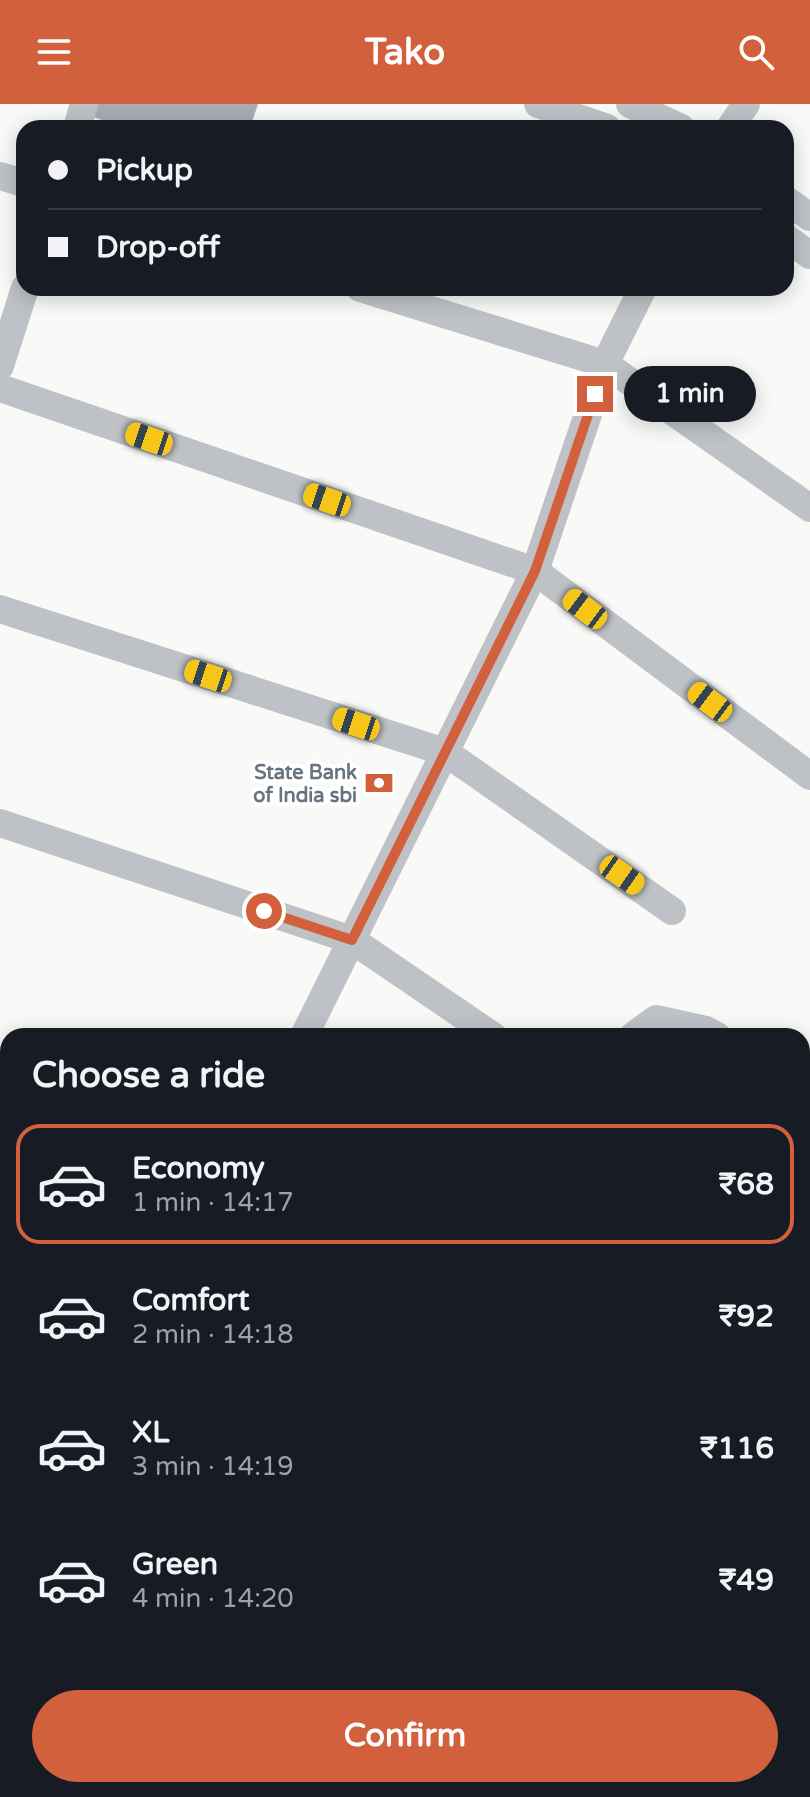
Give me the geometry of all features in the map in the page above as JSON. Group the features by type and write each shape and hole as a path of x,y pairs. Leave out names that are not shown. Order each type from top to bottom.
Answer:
{"street":[{"path":"538,104 584,120"},
{"path":"630,104 664,120"},
{"path":"0,366 22,296"},
{"path":"386,296 605,364 810,508"},
{"path":"308,1028 535,571 605,364 639,296"},
{"path":"0,388 535,571 810,776"},
{"path":"0,609 445,752 672,911"},
{"path":"0,823 352,940 481,1028"},
{"path":"644,1028 656,1019 697,1028"}],"building":[{"path":"71,104 258,104 253,120 102,120 69,109"}],"place":[{"name":"State Bank of India sbi","path":"379,783"}],"route":[{"path":"264,911 352,940 535,571 595,394"}]}
